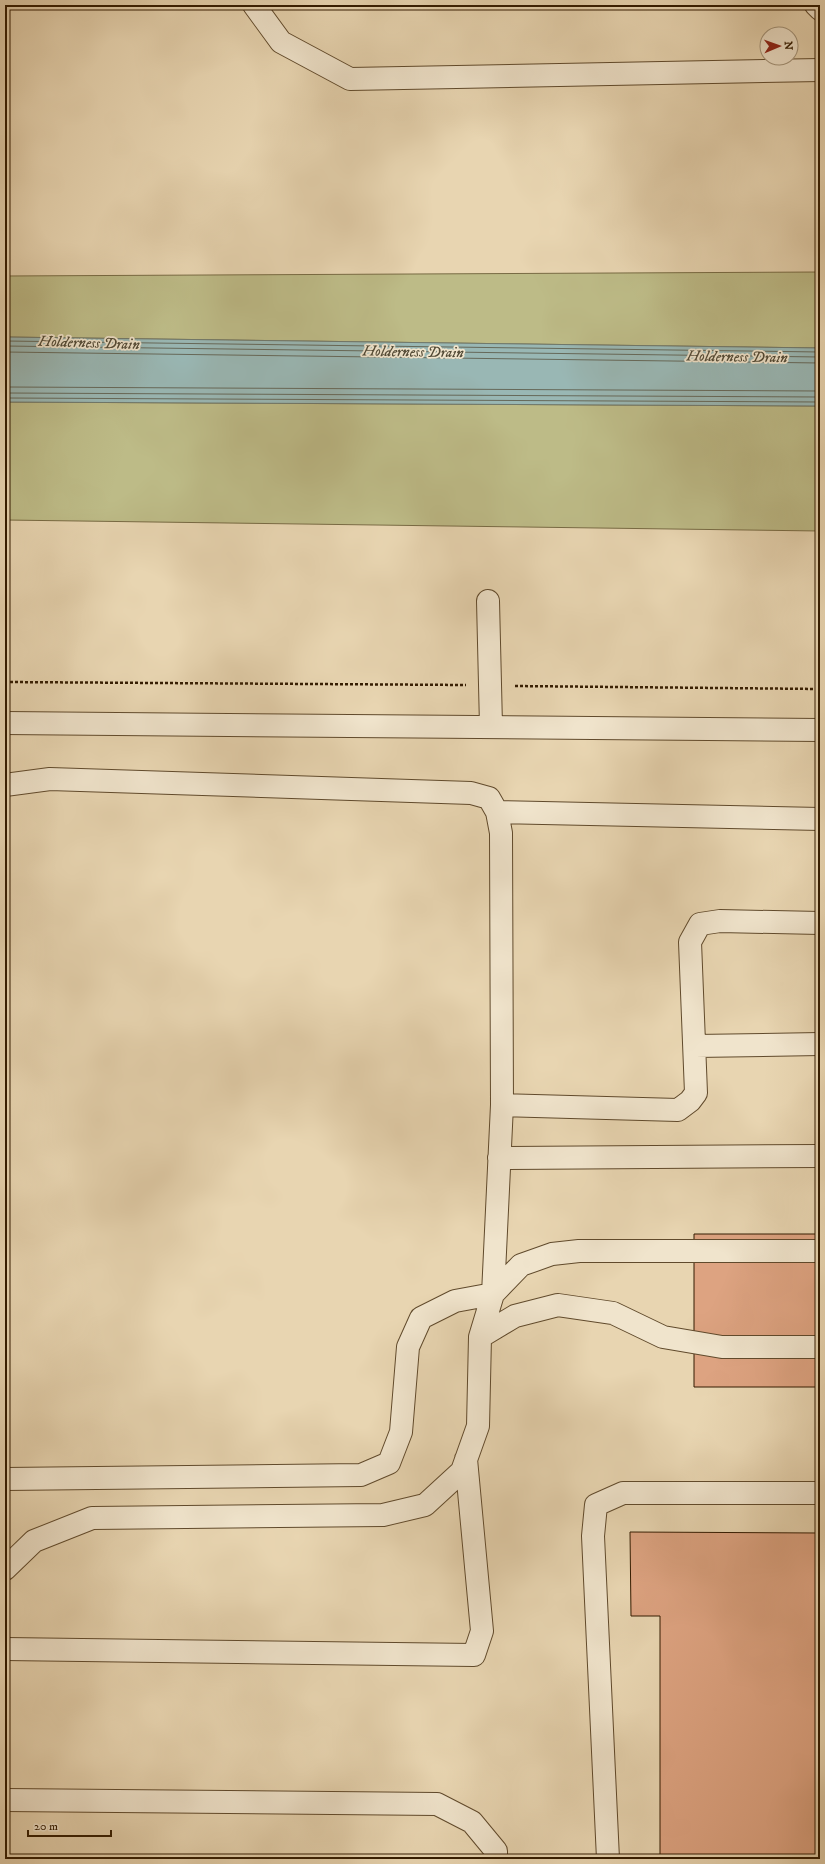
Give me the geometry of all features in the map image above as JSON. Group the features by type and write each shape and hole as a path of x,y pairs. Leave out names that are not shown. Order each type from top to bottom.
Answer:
{"street":[{"path":"254,5 281,42 350,79 820,70"},
{"path":"816,5 820,9"},
{"path":"488,601 491,726"},
{"path":"5,723 820,730"},
{"path":"5,785 50,779 471,794 488,798 497,812 501,833 502,1106 493,1294 480,1337 478,1426 462,1471 425,1505 383,1515 92,1518 34,1541 5,1569"},
{"path":"497,812 820,819"},
{"path":"502,1106 678,1110 690,1101 696,1093 696,1046 690,942 700,924 720,921 820,923"},
{"path":"696,1046 820,1044"},
{"path":"499,1158 820,1156"},
{"path":"5,1480 361,1475 389,1463 401,1432 408,1347 420,1318 455,1301 493,1294 521,1265 552,1254 579,1251 820,1251"},
{"path":"480,1337 515,1316 558,1305 613,1313 664,1337 722,1347 820,1347"},
{"path":"5,1649 474,1655 482,1631 466,1459"},
{"path":"608,1859 593,1536 596,1505 623,1493 820,1493"},
{"path":"5,1800 437,1804 472,1822 496,1851 496,1859"}],"path":[{"path":"5,682 820,689"}],"shaded area":[{"path":"820,272 820,348 5,337 5,276"},
{"path":"5,402 820,406 820,531 5,520"}],"water":[{"name":"Holderness Drain","path":"5,337 820,348 820,406 5,402"}],"building":[{"path":"694,1234 820,1234 820,1387 694,1387"},
{"path":"630,1532 820,1533 820,1859 660,1859 660,1616 631,1616"}]}
